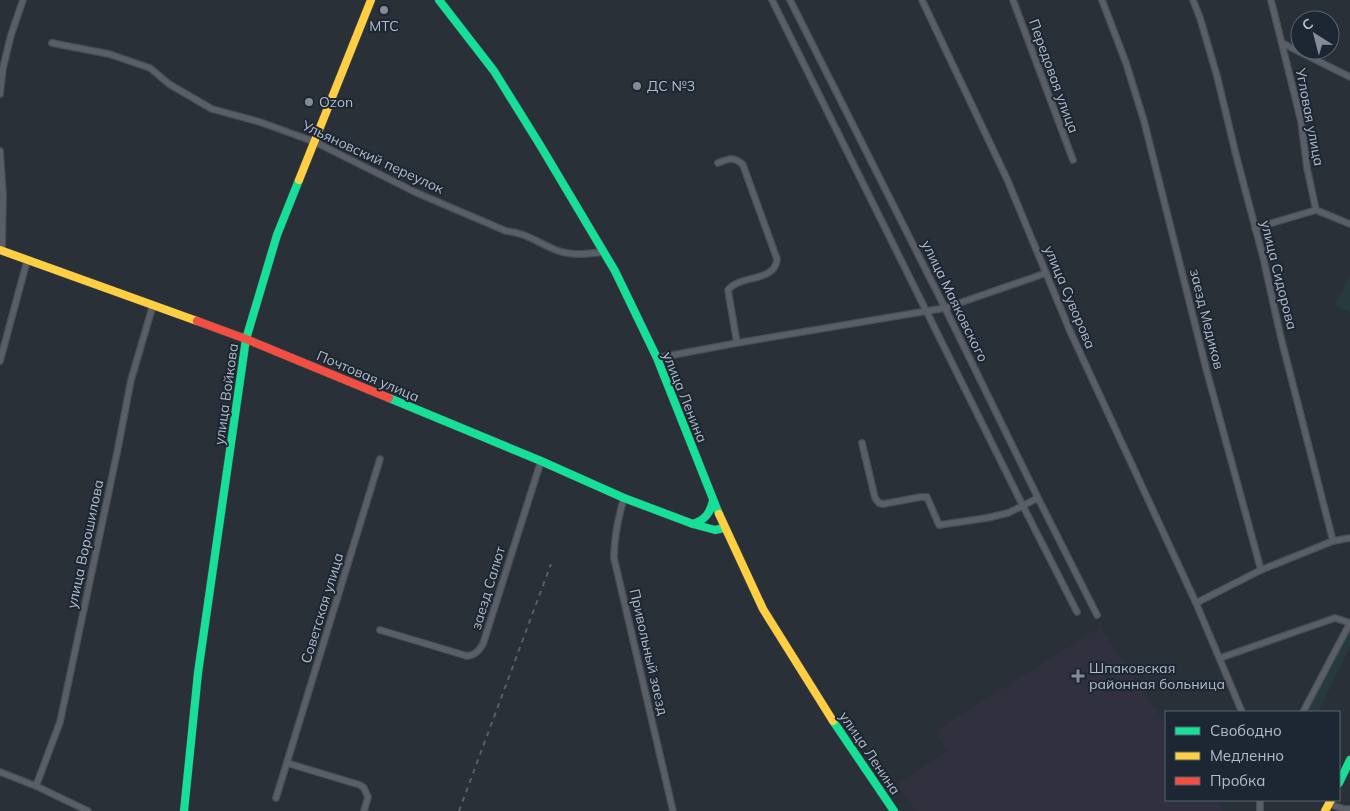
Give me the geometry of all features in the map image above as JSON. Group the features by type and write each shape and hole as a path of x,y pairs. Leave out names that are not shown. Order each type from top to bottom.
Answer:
{"main road":[{"name":"улица Войкова","path":"184,811 198,672 246,339 277,235 371,0"},
{"name":"улица Ленина","path":"439,0 494,71 615,272 657,358 724,528 763,609 839,730 894,811"},
{"name":"Почтовая улица","path":"1,250 246,339 541,461 624,498 693,524 714,530 724,528"},
{"path":"693,524 706,518 712,508 713,501"},
{"path":"1340,781 1350,760"}],"street":[{"path":"0,94 3,68 11,35 23,0"},
{"path":"772,0 1077,612"},
{"name":"улица Маяковского","path":"790,0 1097,614"},
{"name":"улица Суворова","path":"922,0 1008,179 1070,331 1196,603 1242,711"},
{"name":"Передовая улица","path":"1013,0 1072,160"},
{"name":"заезд Медиков","path":"1102,0 1126,63 1144,121 1207,372 1261,570"},
{"name":"улица Сидорова","path":"1193,0 1217,76 1334,541"},
{"name":"Угловая улица","path":"1271,0 1301,121 1306,168 1316,210"},
{"path":"1282,42 1350,77"},
{"name":"Ульяновский переулок","path":"52,43 109,54 150,68 169,84 212,109 260,122 315,142 417,192 506,231 518,232 558,251 580,255 602,252"},
{"path":"0,151 3,194 1,250"},
{"path":"718,163 731,158 738,160 743,165 777,259 773,271 736,284 728,290 737,343"},
{"path":"1255,228 1316,210 1350,224"},
{"path":"0,361 27,260"},
{"path":"657,358 945,308 1046,273"},
{"name":"улица Ворошилова","path":"36,786 60,722 131,380 153,305"},
{"path":"862,443 876,498 880,503 927,497 939,525 1008,513 1038,498"},
{"name":"Советская улица","path":"276,798 380,459"},
{"name":"заезд Салют","path":"380,630 467,656 479,651 483,644 541,461"},
{"name":"Привольный заезд","path":"624,498 614,540 614,558 673,811"},
{"path":"1196,603 1261,570 1334,541 1350,538"},
{"path":"1220,658 1335,618 1350,623 1304,711"},
{"path":"287,763 360,785 364,788 368,797 364,811"},
{"path":"0,772 36,786 88,811"},
{"path":"1328,805 1350,809"}],"shaded area":[{"name":"Шпаковская районная больница","path":"1100,627 1165,724 1165,801 1217,801 1224,811 916,811 897,785 947,751 934,732"}],"green space":[{"path":"1350,276 1350,313 1335,305"},
{"path":"1350,627 1350,647 1318,711 1306,711"}],"railway":[{"path":"459,811 551,564"}],"traffic: fast":[{"path":"439,0 494,71 615,271 657,358 719,514"},
{"path":"184,811 198,673 246,339 277,235 299,180"},
{"path":"389,398 541,461 624,498 693,524 715,530 724,528"},
{"path":"693,524 706,516 713,501"},
{"path":"833,721 894,811"},
{"path":"1340,781 1350,760"}],"traffic: slow":[{"path":"299,180 371,0"},
{"path":"0,250 197,321"},
{"path":"719,514 763,609 833,721"},
{"path":"1325,811 1330,801"}],"traffic: jam":[{"path":"197,321 246,339 389,398"}],"place":[{"name":"МТС","path":"384,10"},
{"name":"ДС №3","path":"637,86"},
{"name":"Ozon","path":"309,102"},
{"name":"Шпаковская районная больница","path":"1078,676"}]}
